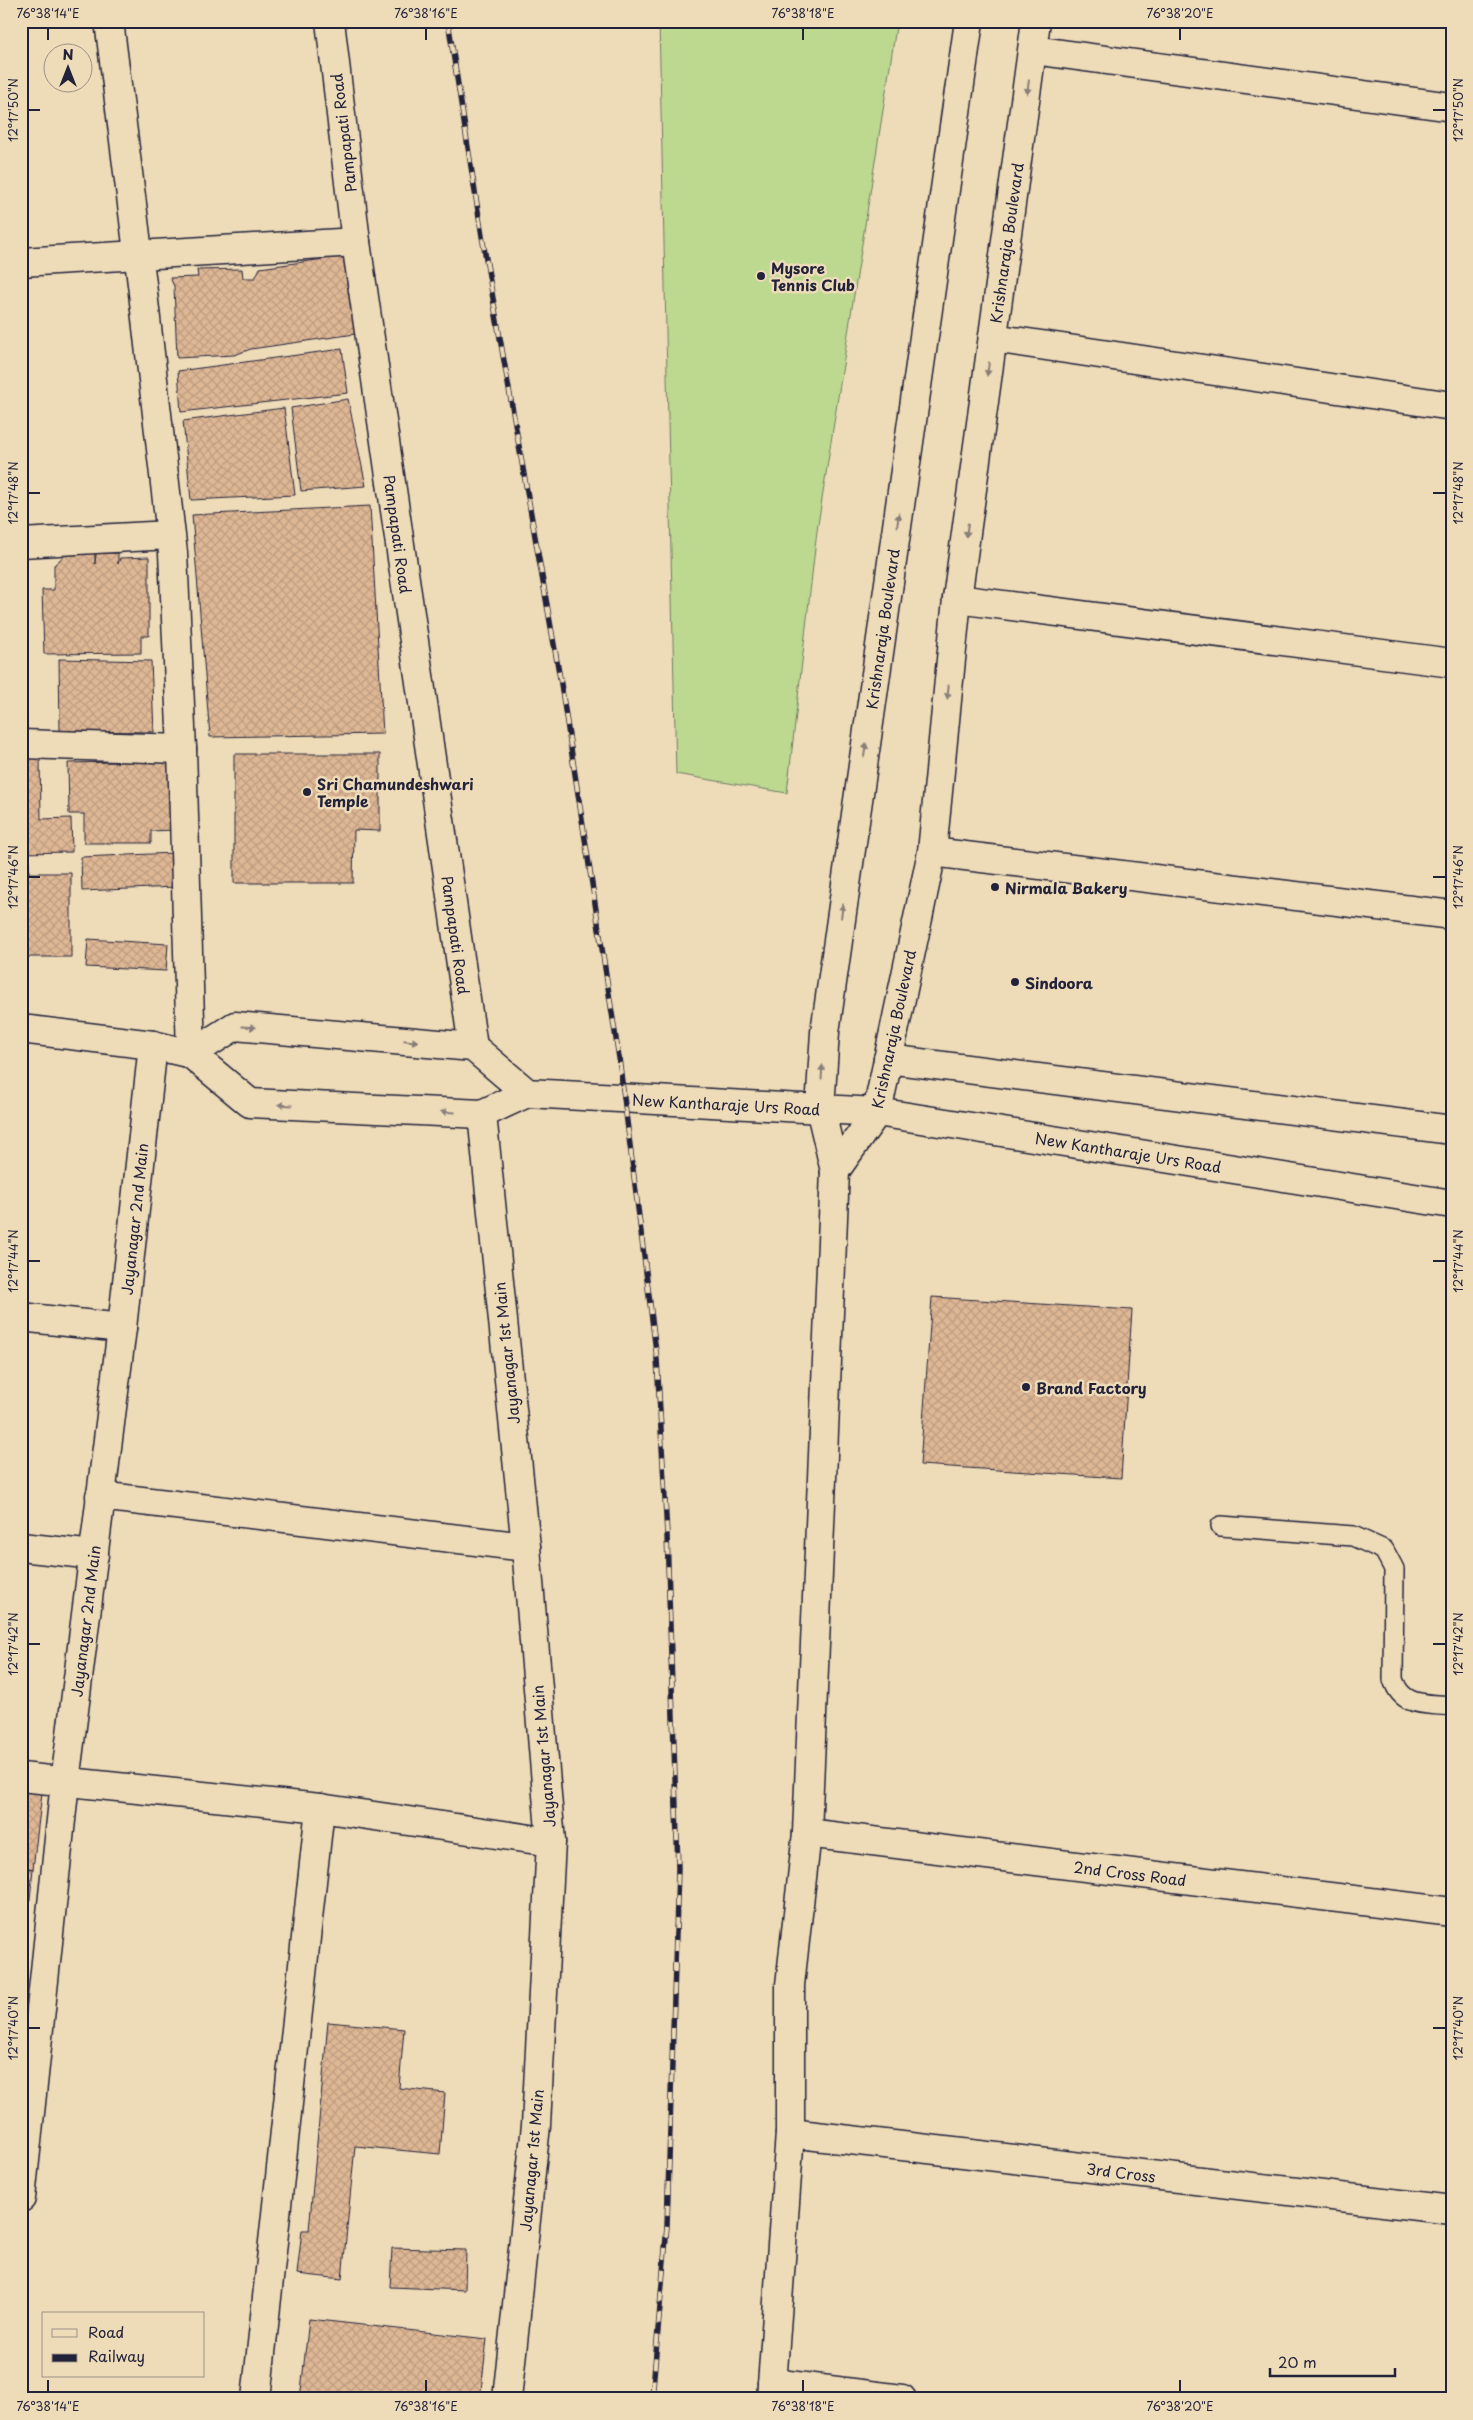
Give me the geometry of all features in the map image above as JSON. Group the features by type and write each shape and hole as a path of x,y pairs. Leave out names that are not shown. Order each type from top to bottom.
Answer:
{"street":[{"path":"109,21 170,535 182,749 191,1054"},
{"name":"Pampapati Road","path":"330,21 356,242 473,1047"},
{"name":"Krishnaraja Boulevard","path":"835,1171 820,1108 825,1032 969,21"},
{"name":"Krishnaraja Boulevard","path":"835,1171 876,1112 932,852 957,599 1036,21"},
{"path":"1033,50 1452,107"},
{"path":"21,262 356,242"},
{"path":"993,338 1452,406"},
{"path":"21,543 170,535"},
{"path":"957,599 1452,663"},
{"path":"21,744 182,749"},
{"path":"932,852 1452,915"},
{"path":"21,1029 153,1045 191,1054 250,1103 482,1114 527,1093 473,1047 235,1026 191,1054"},
{"name":"Jayanagar 2nd Main","path":"21,2198 32,1983 65,1782 122,1328 153,1045"},
{"path":"888,1059 1452,1130"},
{"name":"New Kantharaje Urs Road","path":"527,1093 876,1112 1452,1204"},
{"name":"Jayanagar 1st Main","path":"482,1114 526,1548 551,1842 536,2125 507,2399"},
{"path":"835,1171 822,1532 807,1833 790,1984 790,2133 771,2391 902,2399"},
{"path":"21,1317 122,1328"},
{"path":"100,1496 526,1548"},
{"path":"21,1547 94,1555"},
{"path":"21,1777 320,1808 551,1842"},
{"path":"256,2399 320,1808"},
{"name":"2nd Cross Road","path":"807,1833 1452,1912"},
{"name":"3rd Cross","path":"790,2133 1452,2210"}],"lane":[{"path":"1222,1526 1353,1536 1384,1550 1394,1569 1393,1679 1397,1690 1402,1697 1412,1702 1452,1706"}],"green space":[{"name":"Mysore Tennis Club","path":"659,21 897,21 817,531 787,793 676,774"}],"building":[{"path":"345,256 355,334 251,349 234,355 177,358 174,286 170,278 198,277 197,270 242,269 243,278 255,278 260,268"},
{"path":"342,349 348,393 181,412 178,371"},
{"path":"348,399 366,486 301,491 291,408"},
{"path":"284,408 295,495 191,500 183,421"},
{"path":"370,506 383,734 210,737 192,515"},
{"path":"67,553 95,553 95,564 96,553 118,553 118,564 120,558 149,557 149,636 141,636 141,653 44,654 42,590 54,590 54,565"},
{"path":"59,659 151,661 154,732 60,731"},
{"path":"21,696 26,696 27,737 21,737"},
{"name":"Sri Chamundeshwari Temple","path":"234,754 380,754 380,831 354,830 353,883 234,883"},
{"path":"173,755 175,830 151,831 151,843 84,843 84,814 69,814 68,763 120,762 120,756"},
{"path":"40,758 41,819 71,818 72,852 21,853 21,759"},
{"path":"175,853 176,887 82,891 81,857"},
{"path":"21,856 29,856 29,873 71,873 71,957 21,957"},
{"path":"88,939 168,944 166,971 86,967"},
{"name":"Brand Factory","path":"932,1297 1132,1310 1121,1478 920,1465"},
{"path":"21,1792 42,1793 33,1869 21,1866"},
{"path":"21,1868 33,1869 25,1949 21,1949"},
{"path":"328,2022 404,2029 399,2088 445,2093 440,2154 355,2146 342,2279 297,2274 302,2230 309,2230"},
{"path":"392,2248 466,2250 465,2290 390,2287"},
{"path":"309,2319 487,2339 480,2399 300,2399"}],"railway":[{"path":"448,21 482,236 561,684 619,1058 657,1359 667,1534 678,1868 667,2226 652,2399"}],"place":[{"name":"Mysore Tennis Club","path":"761,276"},
{"name":"Sri Chamundeshwari Temple","path":"307,792"},
{"name":"Nirmala Bakery","path":"995,887"},
{"name":"Sindoora","path":"1015,982"},
{"name":"Brand Factory","path":"1026,1387"}]}
